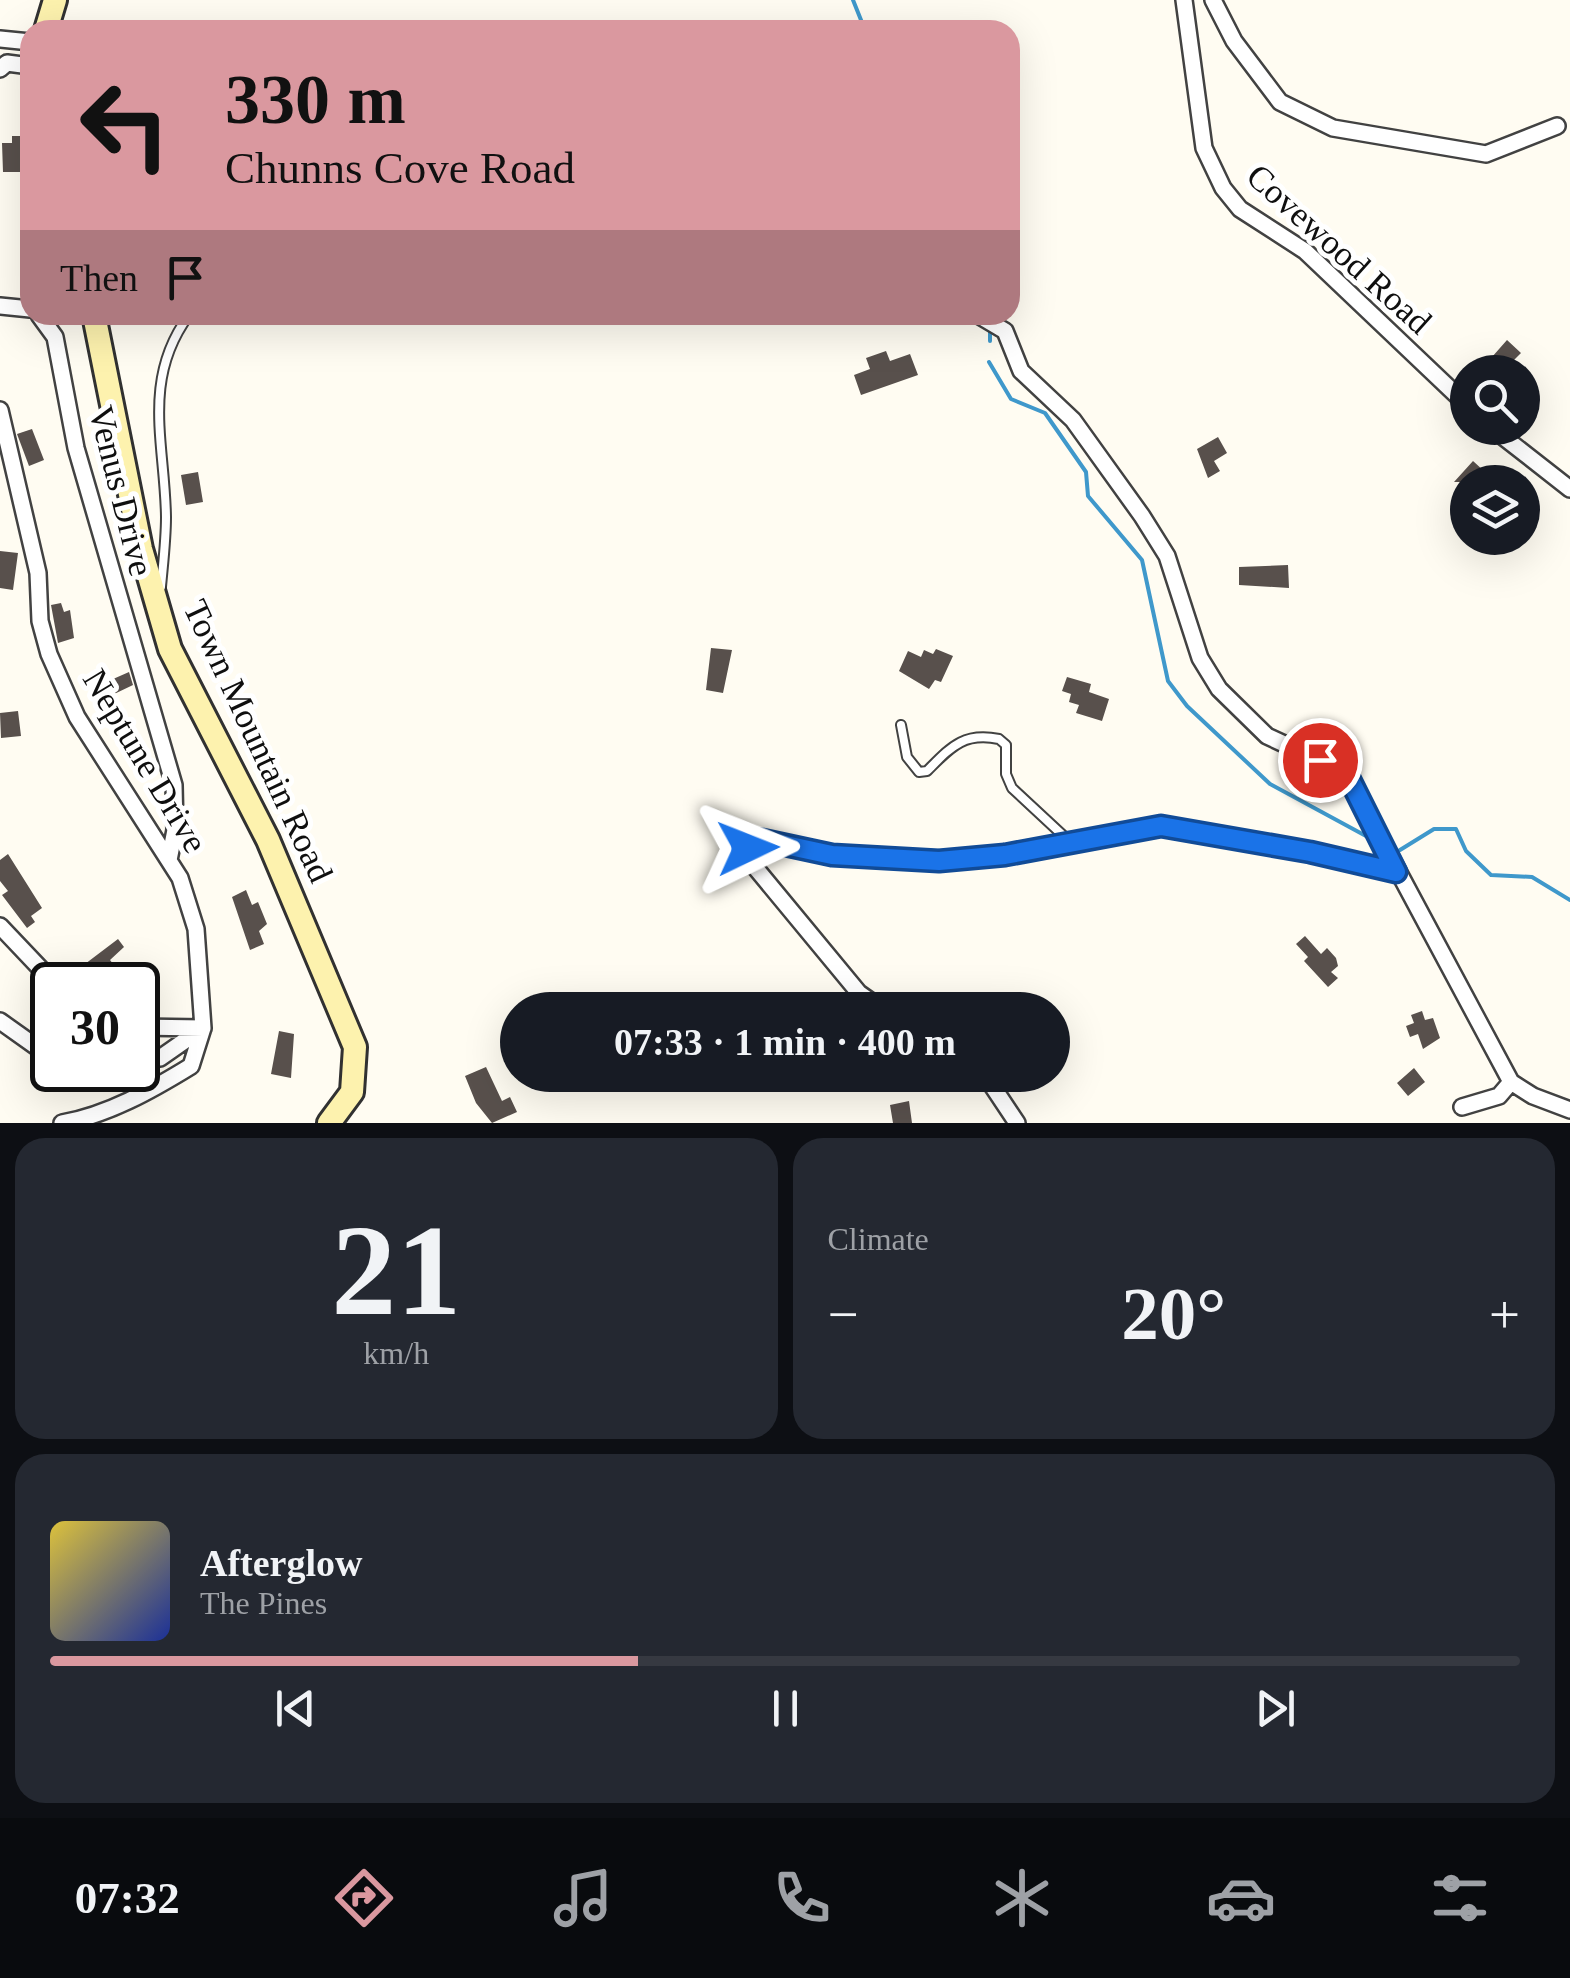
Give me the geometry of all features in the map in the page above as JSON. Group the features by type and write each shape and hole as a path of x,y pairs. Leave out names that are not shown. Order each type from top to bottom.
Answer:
{"main road":[{"name":"Town Mountain Road","path":"96,325 158,616 176,663 268,840 351,1033 355,1081 344,1106 329,1123"}],"street":[{"name":"Covewood Road","path":"1184,0 1204,148 1223,188 1240,209 1305,252 1450,389"},
{"name":"Covewood Road","path":"1213,0 1234,41 1280,102 1332,128 1486,154 1558,126"},
{"name":"Venus Drive","path":"47,325 55,338 76,448 174,785 176,830 169,860"},
{"path":"994,325 1004,331 1021,371 1073,420 1167,556 1200,658 1218,690 1267,736 1346,772 1511,1082 1533,1096 1570,1110"},
{"name":"Neptune Drive","path":"0,410 38,573 40,622 49,654 78,717 180,878 196,929 203,1028"},
{"path":"1514,445 1570,489"},
{"path":"859,992 748,856 751,841 906,862 1005,855 1140,827 1175,828 1396,872"},
{"path":"0,926 34,962"},
{"path":"0,1020 30,1042"},
{"path":"160,1028 203,1028"},
{"path":"160,1058 203,1028"},
{"path":"62,1123 83,1120 156,1088 191,1066 203,1028"},
{"path":"1462,1107 1499,1096 1511,1082"},
{"path":"996,1092 1017,1123"}],"lane":[{"path":"158,616 166,520 156,397 162,365 183,325"},
{"path":"902,725 908,757 920,772 927,771 946,747 965,738 1000,739 1006,745 1006,774 1012,788 1069,841"}],"building":[{"path":"12,136 20,136 20,172 3,172 2,143 12,143"},
{"path":"1507,340 1521,353 1519,355 1494,355"},
{"path":"886,351 890,361 910,354 918,375 861,395 854,375 870,369 866,358"},
{"path":"32,429 44,460 29,466 17,434"},
{"path":"1218,437 1227,453 1214,461 1220,471 1208,478 1197,449"},
{"path":"198,472 203,502 186,505 181,475"},
{"path":"0,551 18,553 13,590 0,588"},
{"path":"1288,565 1289,588 1239,585 1239,567"},
{"path":"61,603 64,612 70,610 74,638 58,643 51,605"},
{"path":"711,648 732,650 723,693 706,690"},
{"path":"936,649 953,656 941,682 935,680 929,689 899,671 908,651 921,657 924,650 933,654"},
{"path":"129,672 133,685 110,696 104,683"},
{"path":"1067,677 1091,684 1089,692 1109,699 1102,721 1076,713 1079,705 1069,702 1071,694 1062,691"},
{"path":"18,711 21,736 1,738 0,713"},
{"path":"8,854 42,908 31,916 35,922 27,928 2,895 8,891 0,881 0,860"},
{"path":"246,890 252,905 258,902 267,924 259,931 264,944 250,950 232,897"},
{"path":"1305,936 1321,954 1327,948 1336,958 1338,966 1331,972 1338,978 1328,987 1304,961 1308,957 1296,944"},
{"path":"118,939 124,947 112,962 88,962"},
{"path":"1422,1011 1425,1020 1433,1018 1440,1038 1423,1049 1418,1034 1410,1037 1406,1026 1414,1023 1411,1015"},
{"path":"279,1031 294,1034 291,1078 271,1074"},
{"path":"486,1067 502,1101 510,1097 517,1112 492,1123 476,1103 465,1076"},
{"path":"1414,1068 1425,1082 1408,1096 1397,1083"},
{"path":"909,1101 912,1123 893,1123 890,1105"}],"waterway":[{"path":"853,0 861,20"},
{"path":"990,329 990,341"},
{"path":"989,362 1011,399 1045,413 1086,472 1088,496 1142,560 1168,681 1187,706 1270,784 1366,836"},
{"path":"1400,850 1434,829 1456,829 1466,851 1491,875 1532,877 1570,900"}],"route":[{"path":"748,848 751,841 762,840 832,855 939,861 1005,855 1161,826 1310,852 1396,872 1346,772 1320,760"}]}
